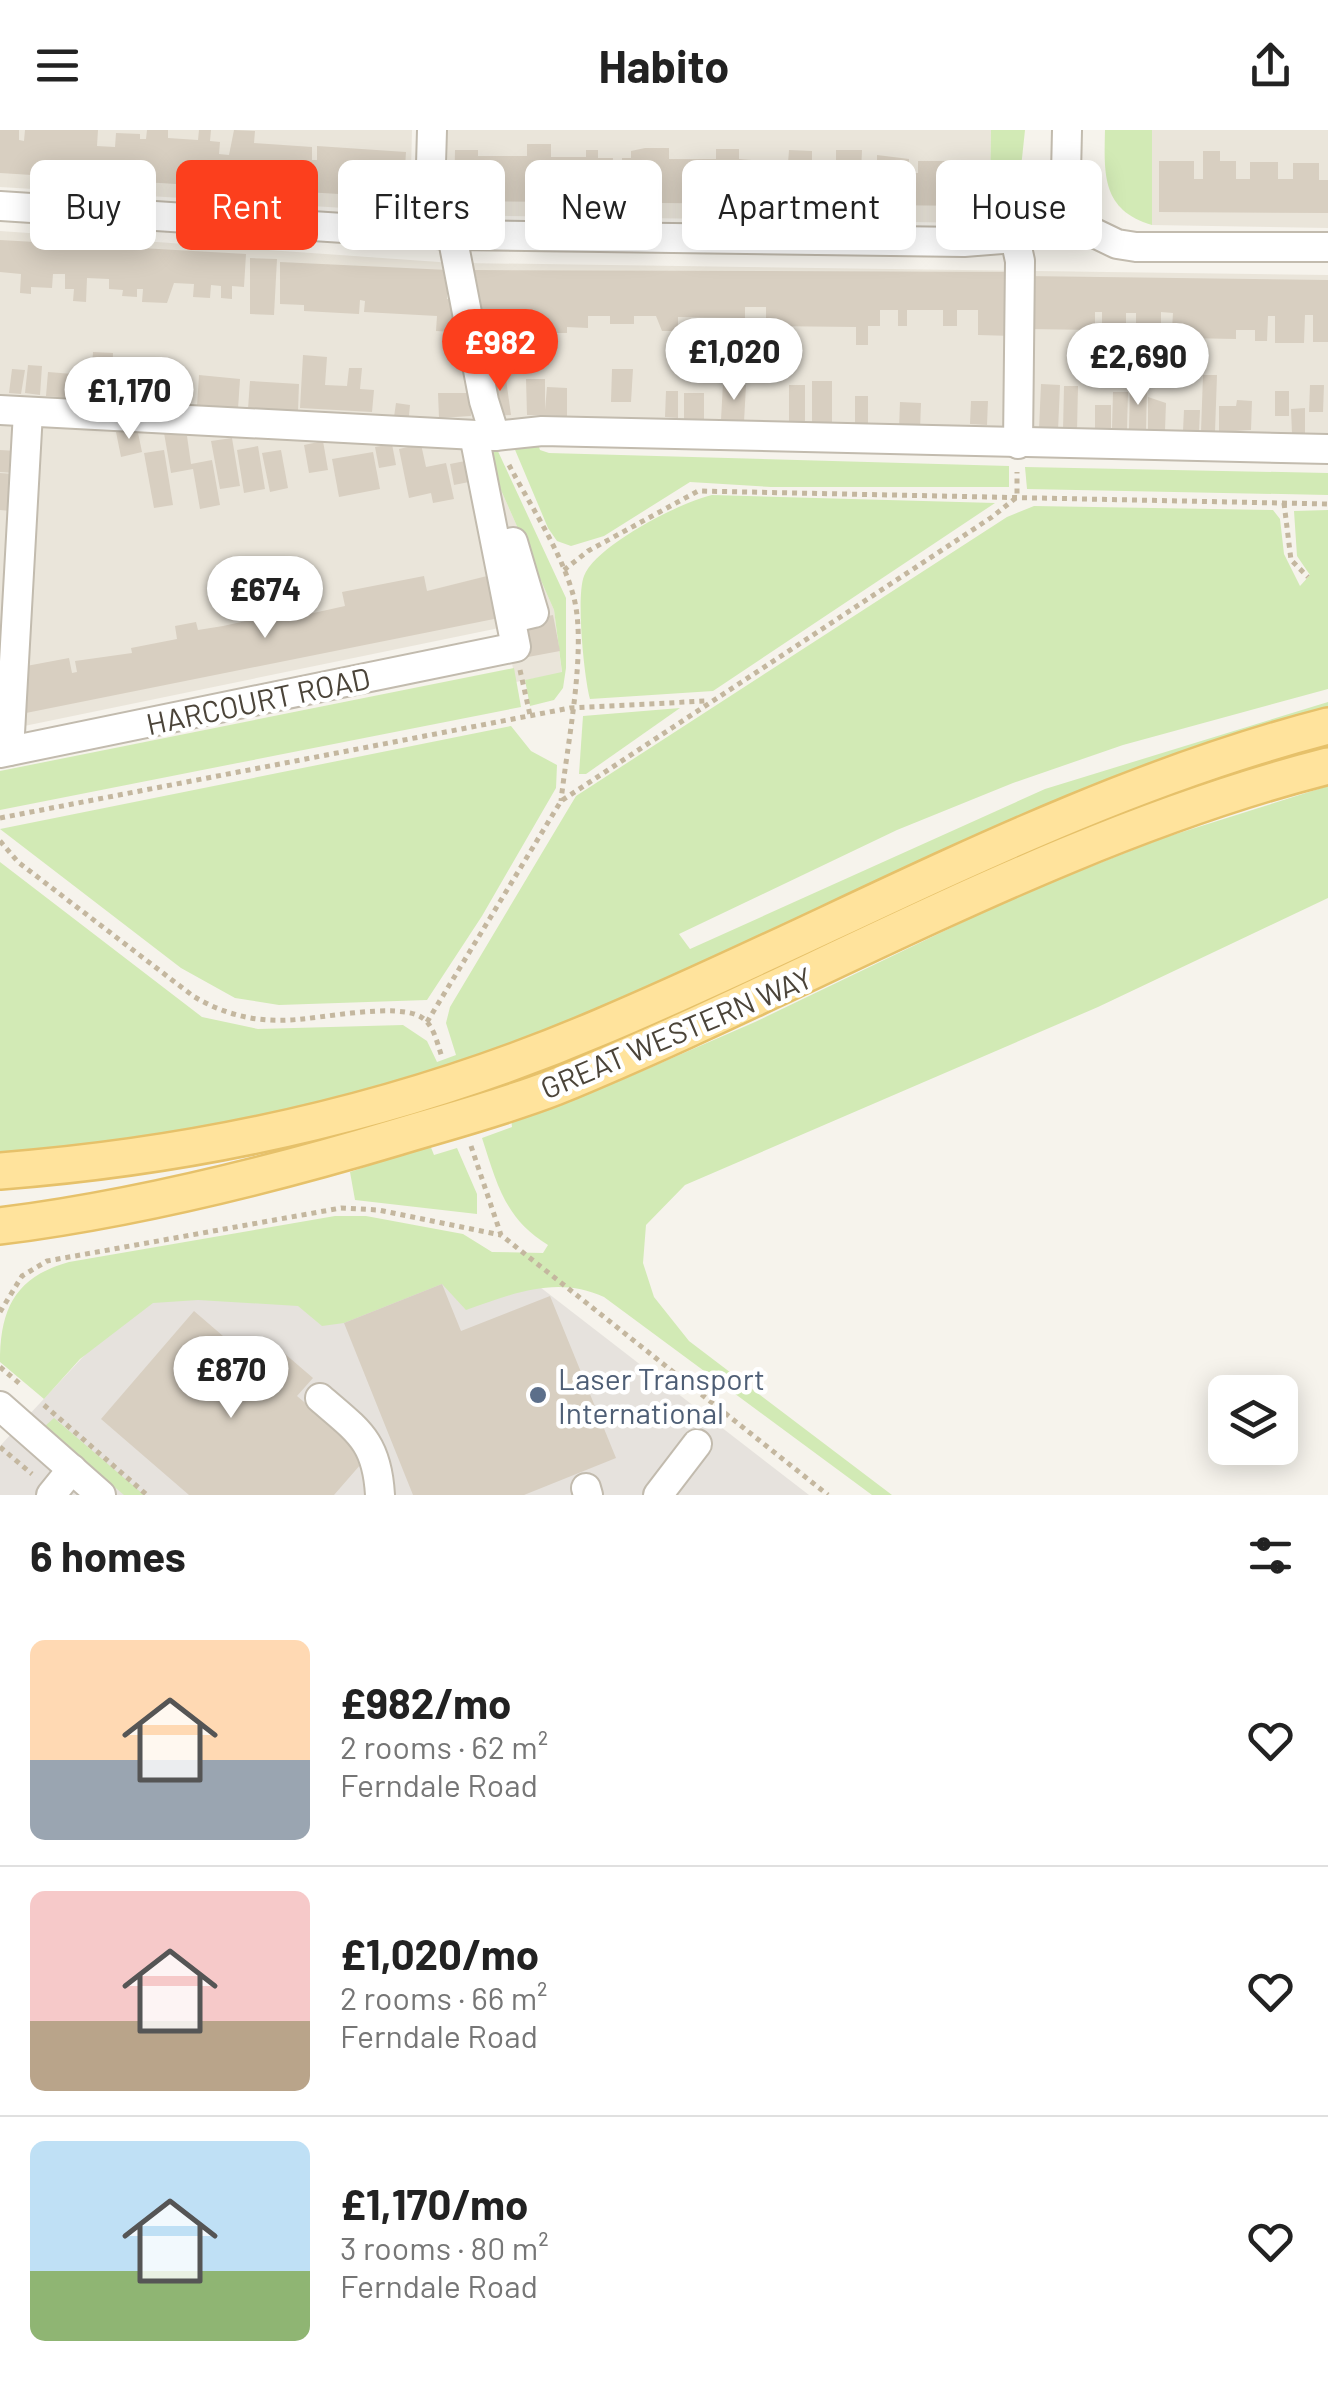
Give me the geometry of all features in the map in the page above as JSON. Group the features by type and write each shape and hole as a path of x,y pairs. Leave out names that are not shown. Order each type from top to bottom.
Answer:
{"main road":[{"name":"GREAT WESTERN WAY","path":"0,1171 131,1158 215,1144 293,1129 437,1089 679,994 994,845 1080,809 1244,749 1328,726"},
{"name":"GREAT WESTERN WAY","path":"7,1229 243,1181 553,1088 1085,848 1222,798 1328,766"}],"street":[{"path":"432,130 434,160"},
{"path":"1066,160 1067,130"},
{"path":"0,206 338,228"},
{"path":"505,236 936,242"},
{"path":"1102,237 1136,247 1328,247"},
{"path":"444,250 484,401 497,546 516,648"},
{"path":"1017,250 1018,444"},
{"path":"4,752 14,411 485,436 542,431 1328,449"},
{"name":"HARCOURT ROAD","path":"4,752 516,648"},
{"path":"320,1398 369,1442 378,1468 380,1495"},
{"path":"0,1406 101,1495"},
{"path":"658,1495 698,1444"},
{"path":"52,1494 72,1470"}],"path":[{"path":"564,570 588,551 698,491 1328,504"},
{"path":"427,1022 561,800 1017,497"},
{"path":"1284,503 1291,560 1308,577"},
{"path":"516,648 530,715"},
{"path":"0,818 570,708 711,700"},
{"path":"561,800 570,708"},
{"path":"0,841 18,862 193,996 215,1008 256,1019 415,1014 427,1022 442,1060"},
{"path":"470,1142 502,1235"},
{"path":"0,1312 3,1301 22,1276 47,1261 304,1211 378,1210 502,1235 828,1495"},
{"path":"0,1447 52,1494"},
{"path":"120,1471 147,1495"}],"shaded area":[{"path":"0,130 412,130 411,160 338,160 338,208 318,206 318,160 176,160 176,198 156,197 156,160 30,160 30,189 0,187"},
{"path":"447,130 991,130 990,160 936,160 936,222 916,222 916,160 682,160 682,219 662,218 662,160 525,160 525,216 505,216 505,160 447,160"},
{"path":"1152,130 1328,130 1328,228 1152,225"},
{"path":"0,231 30,233 30,250 156,250 156,242 176,243 176,250 269,250 453,263 489,463 554,610 562,673 516,682 504,627 0,731"},
{"path":"463,263 1328,275 1328,444 494,424"},
{"path":"505,1260 809,1495 0,1495 0,1446 135,1301"}],"green space":[{"path":"991,130 1025,130 1022,160 990,160"},
{"path":"1105,130 1152,130 1152,225 1123,210 1109,189"},
{"path":"537,441 540,450 549,453 1009,466 1009,487 771,487 690,482 604,536 571,546 557,541 548,528 513,445"},
{"path":"490,446 496,447 566,598 563,688 554,700 530,706 525,680 562,672 554,610 489,463"},
{"path":"1025,467 1328,473 1328,495 1027,489"},
{"path":"712,495 995,503 713,691 590,699 581,618 584,576 605,551 622,539 681,506"},
{"path":"1034,506 1273,510 1280,519 1284,554 1300,586 1310,575 1297,556 1294,511 1328,510 1328,689 1123,745 1013,783 897,830 679,934 690,949 1045,789 1328,702 1328,711 537,1036 427,1075 245,1125 0,1158 0,862 202,1017 258,1029 403,1025 427,1041 437,1062 456,1055 446,1023 450,1007 576,796 1007,517"},
{"path":"514,668 521,707 0,810 0,771"},
{"path":"680,708 586,774 579,774 583,716"},
{"path":"511,726 531,751 557,765 556,788 482,916 427,1000 279,1005 235,998 181,968 0,829"},
{"path":"1328,786 1328,898 1098,1007 685,1185 646,1225 643,1263 654,1297 689,1341 892,1495 872,1495 604,1297 569,1288 534,1289 466,1310 442,1284 344,1323 322,1326 298,1306 198,1300 153,1303 80,1359 44,1399 0,1362 3,1326 14,1298 35,1276 69,1262 335,1216 366,1216 463,1234 492,1252 543,1253 548,1245 522,1224 504,1199 482,1138 512,1127 511,1118 617,1082 755,1022 1017,896 1160,839"},
{"path":"430,1145 434,1155 457,1148 477,1194 477,1214 355,1200 350,1172"},
{"path":"54,1418 144,1495 124,1495 44,1427"}],"building":[{"path":"0,130 19,130 19,140 24,141 25,130 98,130 97,146 115,147 116,133 140,134 140,139 146,139 147,130 168,130 168,138 198,140 199,130 211,130 210,141 220,142 219,154 229,155 234,130 255,131 254,143 312,147 312,160 176,160 176,184 156,183 156,160 30,160 30,175 0,173"},
{"path":"527,144 551,144 551,157 586,157 586,150 598,150 598,158 613,158 525,160 525,202 505,201 505,160 455,160 455,150 478,150 478,156 527,156"},
{"path":"317,146 406,152 405,160 338,160 338,194 318,193"},
{"path":"645,148 669,148 669,159 716,159 716,149 739,149 739,159 751,160 682,160 682,203 662,203 662,160 622,158 631,158 631,151"},
{"path":"789,150 812,151 812,160 788,160"},
{"path":"836,150 862,150 862,160 836,160"},
{"path":"1203,151 1220,151 1220,161 1236,161 1236,179 1250,179 1250,162 1278,162 1278,179 1293,179 1293,163 1319,163 1319,180 1328,180 1328,213 1159,212 1159,161 1194,161 1194,179 1203,179"},
{"path":"877,155 909,159 877,160"},
{"path":"918,161 936,161 936,206 916,205"},
{"path":"0,240 30,242 30,250 156,249 246,254 244,287 232,286 232,299 221,298 221,286 211,285 210,298 193,297 194,284 174,283 167,303 142,302 143,289 137,289 137,297 122,296 123,290 109,289 109,279 87,278 86,302 73,301 74,289 65,289 65,274 53,274 52,288 31,287 31,294 20,293 21,274 0,272"},
{"path":"250,258 277,259 274,315 250,314"},
{"path":"280,262 448,270 447,299 455,299 453,332 436,331 437,316 364,312 365,301 360,300 359,314 304,311 304,305 280,304"},
{"path":"469,270 1013,272 1013,336 978,335 978,310 957,310 957,326 943,326 943,310 907,310 907,326 898,326 898,310 880,310 880,326 868,326 868,345 856,345 856,327 766,326 766,307 745,307 745,318 678,317 678,331 662,331 656,316 634,316 634,324 610,324 610,316 588,316 588,328 567,327 567,333 548,333 545,323 502,319 502,325 488,325 488,317 478,317"},
{"path":"1024,276 1328,280 1328,342 1313,342 1313,315 1305,315 1304,343 1275,343 1275,316 1268,316 1267,341 1255,341 1255,330 1236,330 1236,339 1185,338 1185,329 1172,329 1173,313 1161,312 1161,339 1136,339 1136,313 1126,313 1126,333 1114,333 1114,339 1102,339 1102,312 1095,312 1095,330 1028,329"},
{"path":"93,352 113,353 111,396 90,394"},
{"path":"303,355 327,357 325,385 347,386 349,368 362,368 360,389 374,390 372,412 300,408"},
{"path":"28,365 42,366 40,395 25,393"},
{"path":"12,369 25,370 21,394 9,393"},
{"path":"612,369 633,369 631,402 611,402"},
{"path":"48,372 85,375 83,399 46,396"},
{"path":"505,372 511,415 495,416 490,374"},
{"path":"199,375 240,379 238,409 197,407"},
{"path":"1203,375 1217,375 1215,432 1201,432"},
{"path":"115,377 130,378 128,403 114,403"},
{"path":"526,379 545,379 545,410 547,387 567,388 567,416 527,415"},
{"path":"158,381 176,381 175,407 156,406"},
{"path":"250,381 299,384 298,411 248,409"},
{"path":"812,381 832,381 832,423 812,422"},
{"path":"723,383 746,385 744,422 721,420"},
{"path":"1041,384 1060,385 1058,431 1039,430"},
{"path":"789,385 805,385 805,423 789,423"},
{"path":"1310,385 1324,385 1323,412 1309,412"},
{"path":"1064,386 1078,386 1077,431 1063,431"},
{"path":"1130,386 1147,387 1146,430 1129,429"},
{"path":"666,391 678,391 678,418 665,417"},
{"path":"1275,391 1289,391 1289,416 1275,416"},
{"path":"1113,392 1128,392 1127,429 1112,429"},
{"path":"438,393 470,393 471,416 439,418"},
{"path":"684,393 704,393 704,420 684,420"},
{"path":"855,396 868,396 868,429 855,429"},
{"path":"1148,397 1166,403 1165,430 1148,430"},
{"path":"1237,400 1252,401 1251,430 1219,432 1219,406 1236,406"},
{"path":"971,401 988,401 987,425 970,424"},
{"path":"900,402 921,403 920,430 899,429"},
{"path":"396,403 410,405 408,426 393,424"},
{"path":"1095,405 1111,405 1111,430 1095,429"},
{"path":"1305,408 1305,434 1292,434 1291,409"},
{"path":"1184,410 1200,410 1199,432 1183,431"},
{"path":"137,428 142,452 121,457 116,432"},
{"path":"164,433 187,436 191,464 212,460 220,505 200,509 193,469 171,473"},
{"path":"232,438 240,486 220,489 211,441"},
{"path":"323,441 328,470 309,473 304,445"},
{"path":"392,444 396,465 379,468 375,447"},
{"path":"421,444 426,467 446,463 454,499 433,503 431,493 409,498 399,449"},
{"path":"258,446 265,489 244,493 237,450"},
{"path":"0,450 17,451 15,473 0,472"},
{"path":"164,450 173,505 154,508 144,453"},
{"path":"281,450 288,488 270,492 262,453"},
{"path":"373,452 380,489 339,497 332,459"},
{"path":"470,460 474,481 454,485 450,464"},
{"path":"0,473 13,474 11,511 0,510"},
{"path":"495,574 504,617 21,714 21,667 69,658 72,673 77,672 75,661 132,653 131,648 177,639 175,626 196,622 198,630 223,626 246,621 244,612 266,607 268,618 290,613 291,618 345,606 342,592 424,576 427,591"},
{"path":"553,615 560,651 528,657 521,621"},
{"path":"442,1284 461,1331 550,1296 616,1458 524,1495 413,1495 344,1323"},
{"path":"194,1311 252,1361 270,1341 313,1378 297,1396 368,1456 334,1495 189,1495 101,1419"}],"place":[{"name":"Laser Transport International","path":"538,1395"}]}
